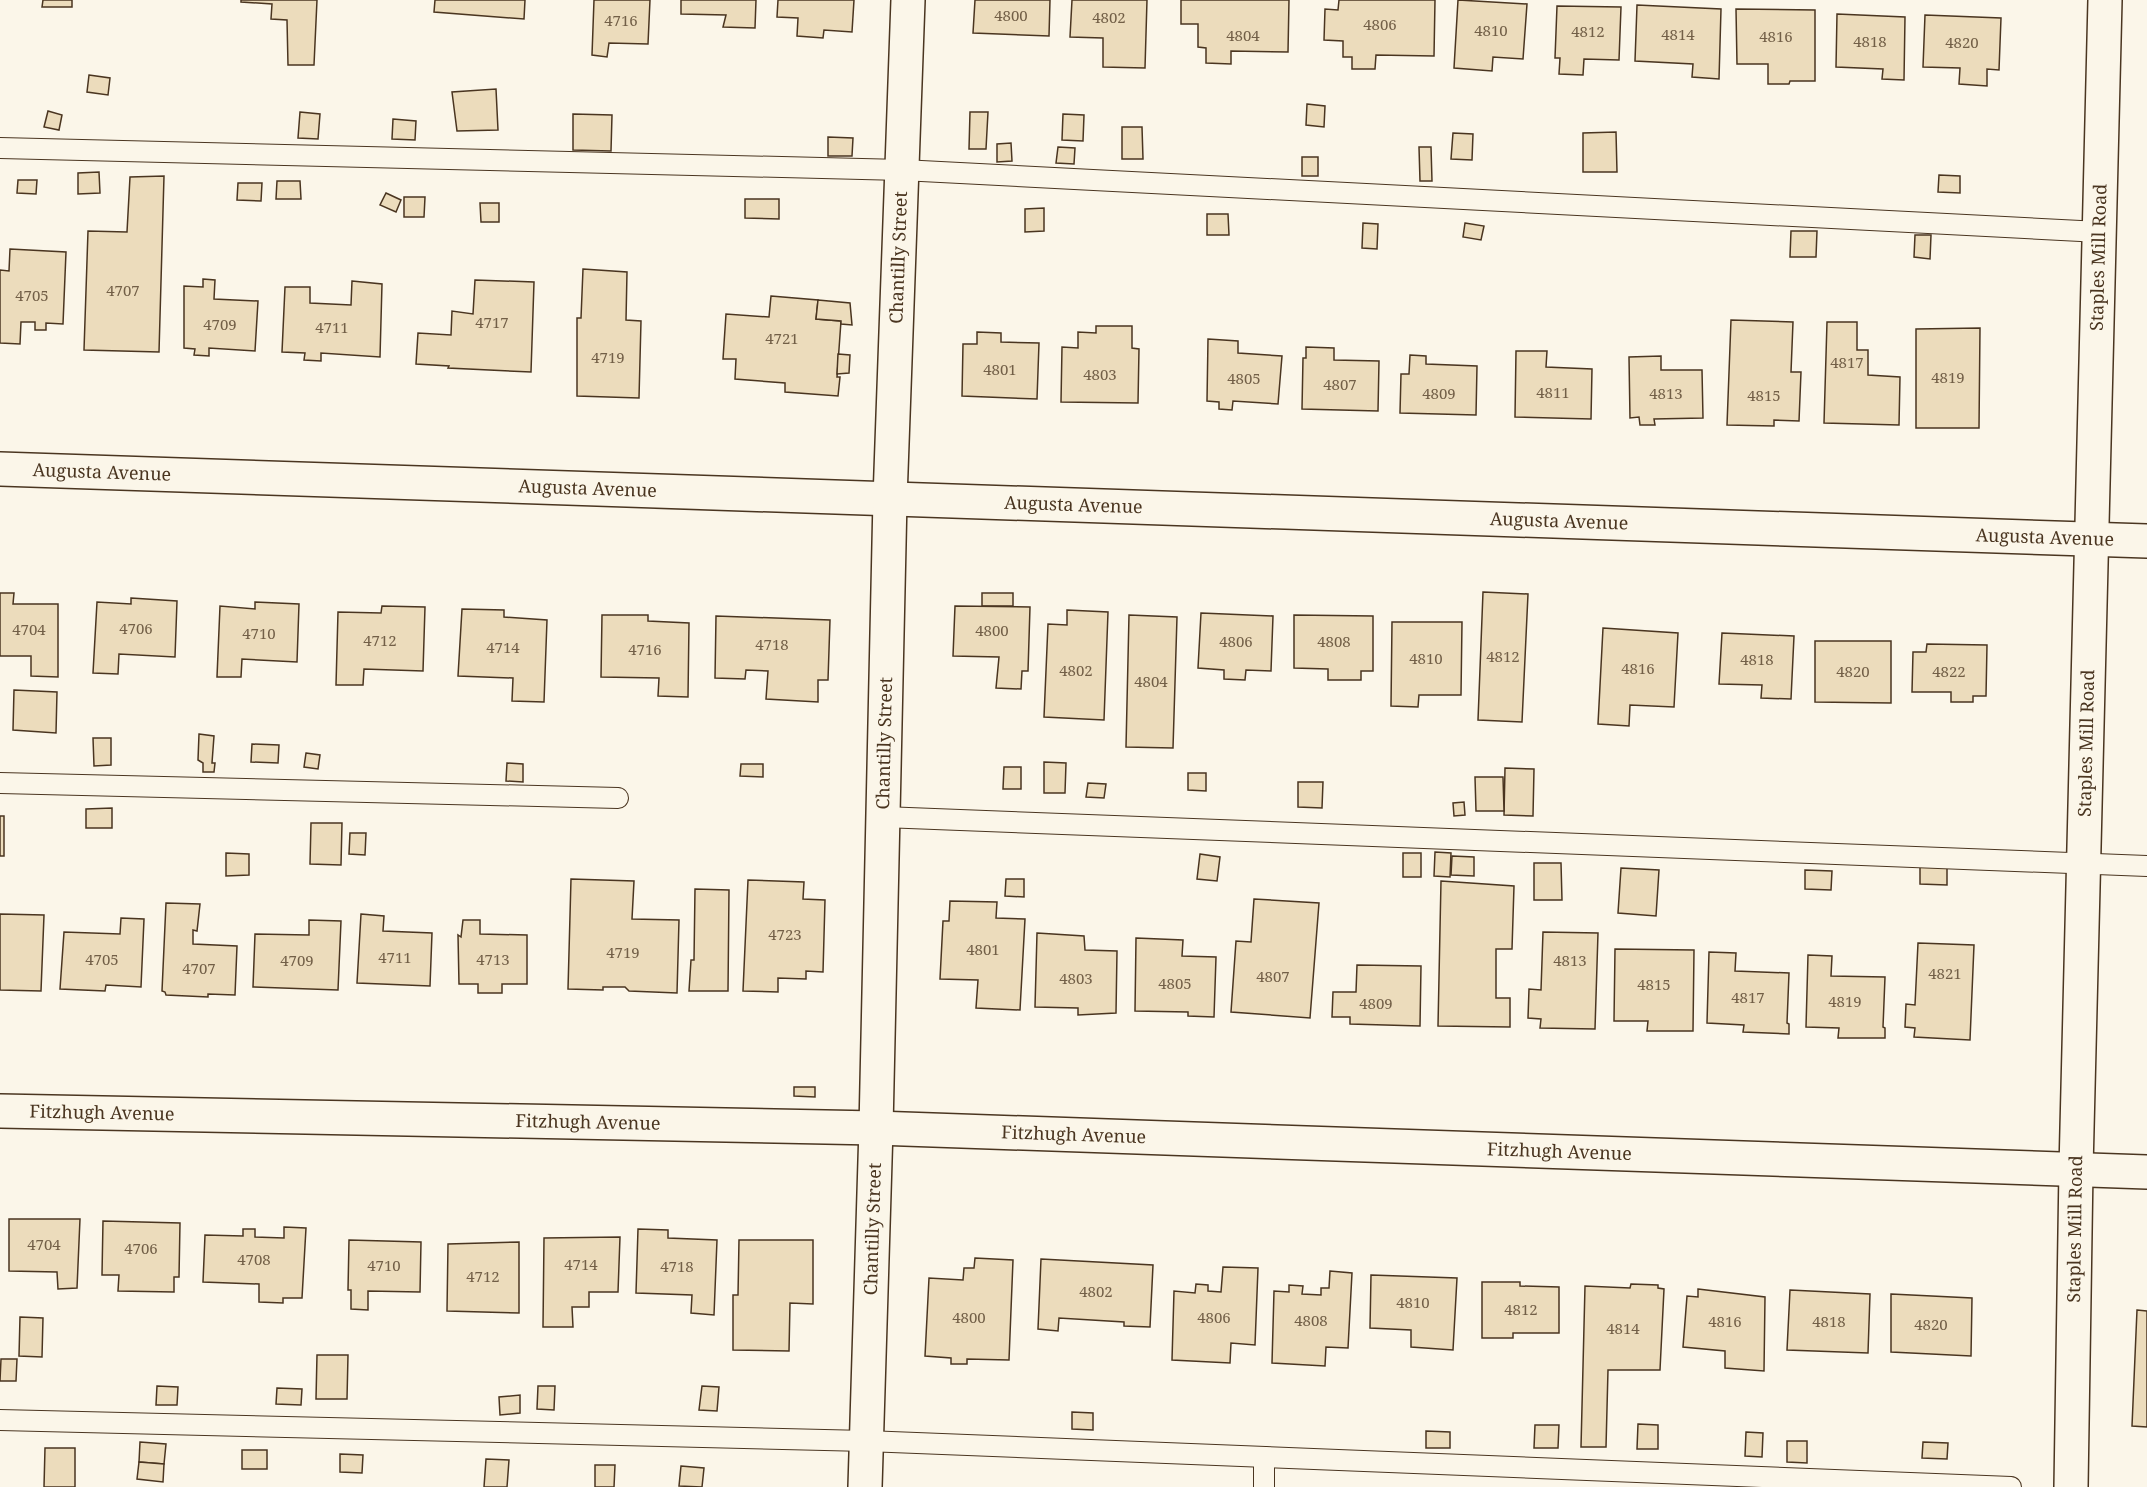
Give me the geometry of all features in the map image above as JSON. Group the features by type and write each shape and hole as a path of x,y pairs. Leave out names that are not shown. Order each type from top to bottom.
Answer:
{"street":[{"name":"Chantilly Street","path":"865,1487 876,1128 890,499 908,0"},
{"name":"Staples Mill Road","path":"2071,1487 2076,1169 2105,0"},
{"name":"Augusta Avenue","path":"0,469 2147,541"},
{"name":"Fitzhugh Avenue","path":"0,1111 876,1128 2147,1172"}],"lane":[{"path":"0,148 902,170 2100,232"},
{"path":"0,783 618,798"},
{"path":"883,817 2147,866"},
{"path":"0,1420 866,1441 1264,1457 1685,1480 2011,1487"},
{"path":"1264,1457 1264,1487"}],"building":[{"path":"43,0 72,0 72,7 42,7"},
{"path":"241,0 317,0 314,65 288,65 287,20 271,19 272,4 241,2"},
{"path":"435,0 525,0 524,19 434,12"},
{"path":"594,0 650,0 648,44 609,43 607,57 592,55"},
{"path":"681,0 756,0 755,28 723,27 726,15 681,14"},
{"path":"778,0 854,0 852,32 824,30 823,38 797,36 798,18 777,17"},
{"path":"975,0 1050,0 1049,36 973,33"},
{"path":"1072,0 1147,0 1145,68 1103,67 1103,38 1070,37"},
{"path":"1181,0 1289,0 1288,52 1231,51 1231,64 1206,63 1206,48 1198,47 1198,24 1181,24"},
{"path":"1339,0 1435,0 1434,56 1376,55 1375,69 1352,69 1352,57 1343,57 1343,41 1324,40 1325,9 1338,10"},
{"path":"1458,0 1527,4 1523,59 1493,57 1492,71 1454,68"},
{"path":"1637,5 1721,9 1719,79 1692,77 1693,64 1635,61"},
{"path":"1557,6 1621,7 1619,60 1584,59 1583,75 1559,74 1560,58 1555,58"},
{"path":"1736,9 1815,10 1815,81 1768,84 1768,64 1737,64"},
{"path":"1837,14 1905,17 1904,80 1882,79 1883,69 1836,67"},
{"path":"1925,15 2001,18 1999,70 1987,69 1987,86 1959,84 1960,68 1923,67"},
{"path":"89,75 110,78 108,95 87,92"},
{"path":"496,89 498,130 457,131 452,92"},
{"path":"1307,104 1325,106 1324,127 1306,125"},
{"path":"48,111 62,115 59,130 44,127"},
{"path":"300,112 320,114 318,139 298,138"},
{"path":"970,112 988,112 986,149 969,149"},
{"path":"573,114 612,115 611,151 573,150"},
{"path":"1063,114 1084,115 1083,141 1062,140"},
{"path":"393,119 416,121 415,140 392,139"},
{"path":"1122,127 1142,127 1143,159 1122,159"},
{"path":"1616,132 1617,172 1583,172 1583,133"},
{"path":"1453,133 1473,134 1472,160 1451,159"},
{"path":"828,137 853,138 852,156 828,156"},
{"path":"1011,143 1012,161 997,162 997,144"},
{"path":"1058,147 1075,148 1074,164 1056,163"},
{"path":"1419,147 1431,147 1432,181 1420,181"},
{"path":"1302,157 1318,157 1318,176 1302,176"},
{"path":"99,172 100,193 78,194 78,173"},
{"path":"1939,175 1960,176 1960,193 1938,192"},
{"path":"164,176 159,352 84,350 88,231 127,232 130,177"},
{"path":"18,180 37,180 36,194 17,193"},
{"path":"277,181 300,181 301,199 276,199"},
{"path":"238,183 262,183 261,201 237,200"},
{"path":"386,193 401,200 396,212 380,205"},
{"path":"404,197 425,197 424,217 404,217"},
{"path":"745,199 779,199 779,219 745,218"},
{"path":"480,203 499,203 499,222 481,222"},
{"path":"1044,208 1044,231 1025,232 1025,209"},
{"path":"1207,214 1228,214 1229,235 1207,235"},
{"path":"1363,223 1378,224 1377,249 1362,248"},
{"path":"1465,223 1484,226 1481,240 1463,237"},
{"path":"1791,231 1817,231 1816,257 1790,257"},
{"path":"1915,235 1931,235 1930,259 1914,257"},
{"path":"10,249 66,252 63,324 46,323 46,330 35,330 35,322 21,322 20,344 0,343 0,270 9,271"},
{"path":"583,269 627,272 626,320 641,321 639,398 577,396 577,318 581,318"},
{"path":"203,279 215,280 214,299 258,301 255,351 209,348 209,356 194,355 195,349 184,348 184,286 203,287"},
{"path":"475,280 534,282 531,372 416,364 418,333 451,335 452,311 473,314"},
{"path":"352,281 382,284 380,357 321,353 321,361 304,360 305,353 282,352 285,287 310,287 310,303 351,305"},
{"path":"771,296 818,300 816,319 841,321 838,396 785,392 785,383 735,379 736,359 723,359 726,314 769,317"},
{"path":"818,300 850,303 852,325 841,324 841,321 816,319"},
{"path":"1731,320 1793,322 1791,372 1801,372 1799,421 1774,420 1774,426 1727,425"},
{"path":"1827,322 1857,322 1857,350 1868,350 1868,375 1900,377 1899,425 1824,423"},
{"path":"1096,326 1132,326 1132,348 1139,349 1138,403 1061,402 1062,347 1078,348 1078,332 1096,333"},
{"path":"1980,328 1979,428 1916,428 1916,329"},
{"path":"977,332 1001,333 1001,342 1039,343 1037,399 962,396 963,344 977,344"},
{"path":"1208,339 1238,341 1238,353 1282,356 1278,404 1233,401 1232,410 1219,409 1219,402 1207,401"},
{"path":"1306,347 1334,348 1334,360 1379,361 1378,411 1302,409 1303,358 1306,358"},
{"path":"1516,351 1547,351 1546,367 1592,369 1591,419 1515,417"},
{"path":"838,354 850,355 849,373 837,374"},
{"path":"1410,355 1426,356 1426,364 1477,366 1476,415 1400,413 1401,374 1409,374"},
{"path":"1661,356 1661,370 1702,370 1703,418 1654,419 1655,425 1640,425 1639,417 1630,418 1629,357"},
{"path":"1483,592 1528,594 1522,722 1478,720"},
{"path":"0,593 14,593 13,604 58,604 58,677 31,676 31,656 0,656"},
{"path":"982,593 1013,593 1013,606 982,606"},
{"path":"131,598 177,601 175,657 119,654 118,674 93,673 97,602 131,604"},
{"path":"255,602 299,604 297,662 242,659 241,677 217,677 220,606 255,609"},
{"path":"382,606 425,607 423,671 364,669 363,685 336,685 338,612 381,613"},
{"path":"955,606 1030,607 1028,671 1022,671 1021,689 996,688 999,657 953,656"},
{"path":"462,609 504,610 504,617 547,620 544,702 512,701 513,678 458,676"},
{"path":"1067,610 1108,612 1104,720 1044,717 1048,624 1067,625"},
{"path":"1201,613 1273,616 1271,671 1246,670 1245,680 1224,679 1224,670 1198,668"},
{"path":"602,615 648,615 648,621 689,623 688,697 658,696 659,678 601,677"},
{"path":"1129,615 1177,617 1173,748 1126,747"},
{"path":"1294,615 1373,616 1373,671 1361,671 1361,680 1328,680 1328,669 1294,668"},
{"path":"716,616 830,620 828,680 818,680 818,702 766,699 768,671 746,670 745,679 715,678"},
{"path":"1392,622 1462,622 1461,695 1419,695 1418,707 1391,706"},
{"path":"1603,628 1678,633 1674,707 1630,705 1629,726 1598,724"},
{"path":"1722,633 1794,636 1791,699 1761,698 1762,685 1719,684"},
{"path":"1815,641 1891,641 1891,703 1815,702"},
{"path":"1927,644 1987,645 1986,696 1973,696 1973,702 1951,702 1951,692 1912,692 1913,652 1926,652"},
{"path":"14,690 57,692 56,733 13,730"},
{"path":"199,734 214,736 212,763 215,763 214,772 203,772 203,763 198,760"},
{"path":"93,738 111,738 111,765 94,766"},
{"path":"252,744 279,745 278,763 251,762"},
{"path":"306,753 320,755 318,769 304,767"},
{"path":"1044,762 1066,763 1065,793 1044,793"},
{"path":"507,763 523,764 523,782 506,781"},
{"path":"741,764 763,764 763,777 740,776"},
{"path":"1004,767 1021,767 1021,789 1003,789"},
{"path":"1505,768 1534,769 1533,816 1504,815"},
{"path":"1188,773 1206,773 1206,791 1188,790"},
{"path":"1475,777 1503,777 1504,811 1476,811"},
{"path":"1298,782 1323,782 1322,808 1298,807"},
{"path":"1088,783 1106,784 1104,798 1086,797"},
{"path":"1464,802 1465,815 1454,816 1453,803"},
{"path":"112,808 112,828 86,828 86,809"},
{"path":"0,816 4,816 4,856 0,856"},
{"path":"311,823 342,823 341,865 310,864"},
{"path":"350,833 366,833 365,855 349,854"},
{"path":"1435,852 1451,853 1450,877 1434,876"},
{"path":"226,853 249,854 249,875 226,876"},
{"path":"1403,853 1421,853 1421,877 1403,877"},
{"path":"1200,854 1220,857 1217,881 1197,879"},
{"path":"1452,856 1474,857 1474,876 1451,875"},
{"path":"1534,863 1561,863 1562,900 1534,900"},
{"path":"1920,866 1947,867 1947,885 1920,884"},
{"path":"1621,868 1659,870 1656,916 1618,913"},
{"path":"1805,870 1832,871 1831,890 1805,889"},
{"path":"571,879 634,881 632,919 679,920 677,993 629,991 625,987 603,987 603,990 568,989"},
{"path":"1006,879 1024,879 1024,897 1005,896"},
{"path":"748,880 804,882 803,899 825,900 823,972 806,971 806,979 778,978 778,992 743,991"},
{"path":"1441,881 1514,886 1512,949 1496,949 1496,998 1510,998 1510,1027 1438,1026"},
{"path":"695,889 729,890 728,991 689,991 691,960 694,960"},
{"path":"1254,899 1319,903 1310,1018 1231,1012 1236,941 1251,942"},
{"path":"950,901 997,902 996,918 1025,919 1020,1010 976,1008 978,980 940,979 943,921 949,921"},
{"path":"166,903 200,904 197,931 193,930 193,944 237,946 235,995 208,994 208,997 166,995 162,991"},
{"path":"0,914 44,915 41,991 0,990"},
{"path":"361,914 384,916 383,931 432,933 430,986 357,983"},
{"path":"121,918 144,919 141,987 106,985 105,991 60,989 64,932 120,934"},
{"path":"309,920 341,921 338,990 253,987 255,934 309,935"},
{"path":"463,920 480,920 480,934 527,935 527,984 502,984 502,993 478,993 478,984 459,984 458,935 461,937"},
{"path":"1543,932 1598,933 1595,1029 1540,1028 1541,1019 1528,1018 1529,989 1541,990"},
{"path":"1037,933 1084,936 1085,950 1117,951 1116,1013 1078,1015 1078,1008 1035,1007"},
{"path":"1136,938 1183,940 1182,956 1216,957 1214,1017 1188,1016 1188,1012 1135,1011"},
{"path":"1918,943 1974,945 1970,1040 1914,1037 1915,1028 1905,1027 1906,1004 1915,1005"},
{"path":"1615,949 1694,950 1693,1031 1647,1031 1648,1021 1614,1021"},
{"path":"1709,952 1736,953 1735,971 1789,973 1787,1023 1789,1034 1743,1032 1744,1025 1707,1023"},
{"path":"1808,955 1832,956 1831,976 1885,977 1883,1027 1885,1038 1838,1038 1839,1028 1806,1027"},
{"path":"1357,965 1421,966 1420,1026 1350,1024 1350,1017 1332,1017 1333,992 1356,992"},
{"path":"794,1087 815,1087 815,1097 794,1096"},
{"path":"9,1219 80,1219 77,1288 58,1289 57,1272 9,1271"},
{"path":"103,1221 180,1223 179,1277 174,1277 174,1292 118,1291 119,1275 102,1275"},
{"path":"284,1227 306,1228 302,1298 283,1298 283,1303 259,1302 259,1284 203,1282 205,1235 243,1236 243,1229 255,1229 255,1237 284,1238"},
{"path":"638,1229 668,1230 668,1238 717,1240 714,1315 691,1313 692,1295 636,1293"},
{"path":"620,1237 618,1292 589,1292 589,1307 572,1307 573,1327 543,1327 544,1238"},
{"path":"349,1240 421,1242 420,1292 368,1291 368,1310 351,1309 351,1290 348,1290"},
{"path":"739,1240 813,1240 813,1304 790,1303 789,1351 733,1350 733,1295 738,1295"},
{"path":"519,1242 519,1313 447,1311 448,1244"},
{"path":"975,1258 1013,1260 1009,1360 967,1359 967,1364 951,1364 951,1358 925,1356 929,1278 963,1280 964,1268 974,1268"},
{"path":"1041,1259 1153,1265 1150,1327 1124,1326 1124,1322 1059,1318 1058,1331 1038,1329"},
{"path":"1223,1267 1258,1268 1255,1345 1231,1343 1230,1363 1172,1360 1174,1291 1195,1293 1196,1284 1208,1285 1208,1291 1221,1292"},
{"path":"1330,1271 1352,1273 1348,1348 1326,1347 1325,1366 1272,1363 1274,1291 1289,1292 1289,1285 1303,1286 1302,1294 1321,1295 1321,1288 1329,1288"},
{"path":"1371,1275 1457,1278 1453,1350 1411,1347 1411,1330 1370,1328"},
{"path":"1482,1282 1520,1282 1520,1286 1559,1287 1559,1333 1513,1333 1513,1338 1482,1338"},
{"path":"1631,1284 1658,1285 1658,1288 1664,1289 1660,1370 1608,1370 1606,1447 1581,1447 1585,1286 1630,1288"},
{"path":"1698,1289 1765,1297 1764,1371 1725,1368 1725,1351 1683,1347 1687,1296 1698,1297"},
{"path":"1790,1290 1870,1294 1868,1353 1787,1350"},
{"path":"1891,1294 1972,1298 1971,1356 1891,1352"},
{"path":"2137,1310 2147,1311 2147,1427 2132,1426"},
{"path":"20,1317 43,1318 42,1357 19,1356"},
{"path":"317,1355 348,1355 347,1399 316,1399"},
{"path":"1,1359 17,1359 16,1381 0,1381"},
{"path":"157,1386 178,1387 177,1405 156,1405"},
{"path":"538,1386 555,1386 554,1410 537,1409"},
{"path":"702,1386 719,1387 717,1411 699,1410"},
{"path":"277,1388 302,1389 301,1405 276,1404"},
{"path":"520,1395 520,1413 500,1415 499,1397"},
{"path":"1072,1412 1093,1413 1093,1430 1072,1429"},
{"path":"1638,1424 1658,1425 1658,1449 1637,1449"},
{"path":"1535,1425 1559,1425 1558,1448 1534,1448"},
{"path":"1426,1431 1450,1432 1450,1448 1426,1448"},
{"path":"1746,1432 1763,1433 1762,1457 1745,1456"},
{"path":"1787,1441 1807,1441 1807,1463 1787,1462"},
{"path":"140,1442 166,1444 164,1464 139,1462"},
{"path":"1923,1442 1948,1443 1947,1459 1922,1458"},
{"path":"45,1448 75,1448 75,1487 44,1487"},
{"path":"242,1450 267,1450 267,1469 242,1469"},
{"path":"340,1454 363,1455 362,1473 340,1472"},
{"path":"486,1459 509,1460 507,1487 484,1487"},
{"path":"139,1462 164,1464 163,1482 137,1479"},
{"path":"595,1465 615,1465 614,1487 595,1487"},
{"path":"681,1466 704,1468 702,1487 679,1486"}]}
